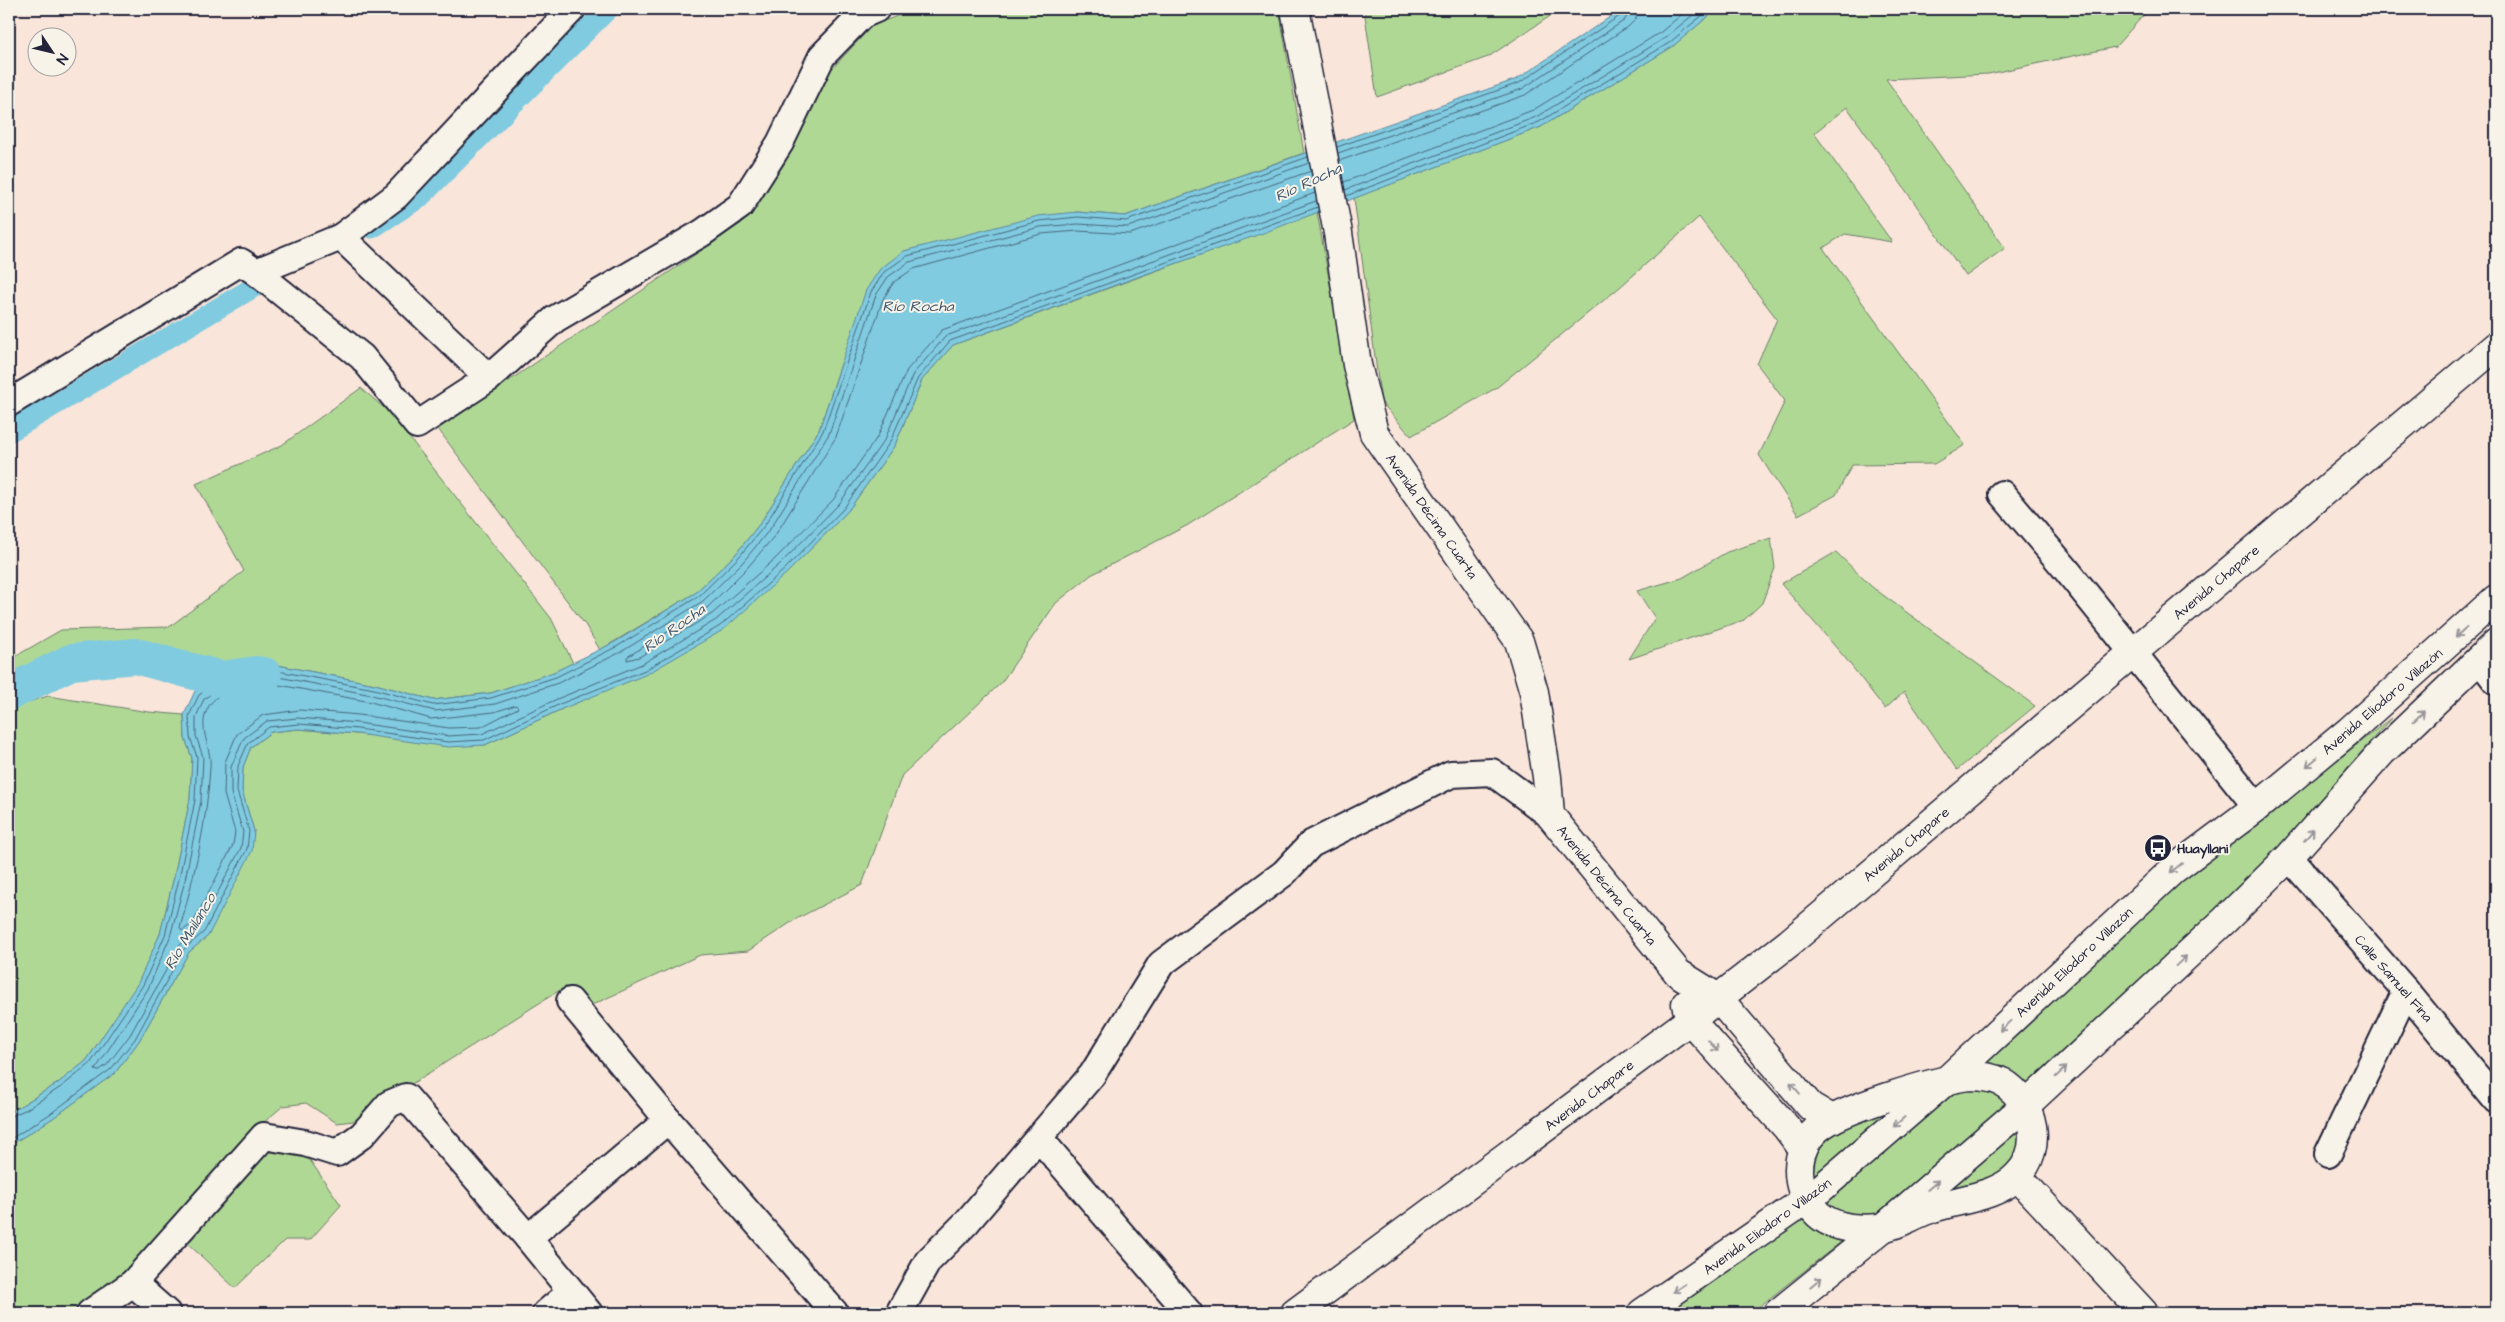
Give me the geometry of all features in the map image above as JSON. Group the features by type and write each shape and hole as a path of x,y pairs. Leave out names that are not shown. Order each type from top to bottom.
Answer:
{"main road":[{"name":"Avenida Décima Cuarta","path":"1295,9 1338,233 1357,365 1374,434 1519,641 1534,692 1547,777 1550,815 1678,973 1718,998 1810,1106 1832,1119"},
{"name":"Avenida Chapare","path":"1295,1313 1690,1020 1790,943 2496,346"},
{"name":"Avenida Eliodoro Villazón","path":"1642,1313 1806,1201 1949,1078 2174,869 2257,807 2349,731 2496,599"},
{"path":"1778,1313 1883,1228 2026,1105 2225,920 2289,857 2382,752 2488,651"},
{"name":"Avenida Décima Cuarta","path":"1678,973 1690,1020 1803,1149"},
{"path":"1986,1076 2002,1082 2015,1091 2026,1105 2031,1120 2033,1138 2030,1155 2017,1176 2002,1187 1933,1208 1883,1228 1841,1226 1827,1222 1806,1201 1800,1186 1799,1178 1803,1149 1816,1130 1832,1119 1949,1078 1986,1076"},
{"path":"2017,1176 2144,1313"}],"street":[{"path":"256,272 341,237 396,196 572,9"},
{"path":"9,403 241,262 362,356 417,425 489,378 555,319 702,233 740,206 780,143 822,56 862,15 876,9"},
{"path":"341,237 489,378"},
{"path":"2002,494 2065,568 2131,653 2257,807"},
{"path":"2488,651 2496,681"},
{"path":"899,1313 928,1261 966,1223 1092,1074 1162,964 1284,873 1311,844 1451,774 1492,772 1550,815"},
{"name":"Calle Samuel Fina","path":"2289,857 2406,992 2496,1100"},
{"path":"2328,1154 2406,992"},
{"path":"570,1001 668,1120 835,1313"},
{"path":"90,1313 133,1283 264,1136 305,1143 337,1153 362,1135 390,1104 406,1097 528,1238 589,1313"},
{"path":"528,1238 668,1120"},
{"path":"1039,1138 1189,1313"},
{"path":"133,1283 167,1313"},
{"path":"546,1313 571,1292"}],"green space":[{"path":"916,9 1279,9 1304,153 1125,216 1077,212 904,251 841,364 819,430 761,522 735,555 695,593 600,650 586,626 438,429 743,222 784,164 813,89 873,25"},
{"path":"1364,9 1561,9 1488,57 1377,97"},
{"path":"1717,9 2149,9 2115,47 1988,74 1886,79 2005,248 1966,276 1847,107 1814,133 1892,242 1845,234 1823,248 1965,445 1934,464 1852,465 1836,495 1798,515 1759,455 1785,401 1757,364 1777,319 1699,217 1620,287 1496,388 1411,436 1381,402 1354,198 1541,127 1672,47"},
{"path":"1317,212 1354,419 1188,525 1091,575 1056,603 1001,683 902,775 862,885 796,919 748,951 700,955 592,1005 560,990 353,1121 337,1123 306,1103 283,1106 257,1128 115,1283 77,1313 9,1313 9,1146 53,1118 115,1073 139,1041 189,952 208,936 254,831 242,791 243,767 251,747 271,732 298,729 485,745 562,709 788,572 848,511 895,445 922,380 953,345"},
{"path":"361,388 390,413 551,618 573,663 554,672 491,693 433,700 375,684 262,662 223,671 146,644 69,650 9,677 9,660 61,630 169,627 244,571 196,484 282,445"},
{"path":"1771,538 1775,568 1762,603 1744,620 1629,659 1655,618 1637,591 1682,578 1727,552"},
{"path":"1836,552 1872,587 2035,706 1957,770 1904,692 1885,709 1846,659 1781,584"},
{"path":"48,696 149,712 184,715 185,738 192,758 190,799 160,934 138,984 86,1061 58,1083 9,1113 9,708"},
{"path":"2391,718 2284,841 2230,899 2025,1088 1975,1067 2174,886"},
{"path":"1963,1086 1993,1089 2011,1103 1881,1215 1855,1219 1819,1203 1950,1092"},
{"path":"1902,1106 1810,1181 1813,1154 1827,1136 1852,1122"},
{"path":"2022,1124 2017,1160 1997,1178 1936,1196"},
{"path":"270,1147 307,1156 341,1205 310,1240 285,1240 235,1288 184,1240"},
{"path":"1805,1213 1851,1234 1751,1313 1666,1313"}],"water":[{"name":"Río Rocha","path":"1622,9 1717,9 1672,47 1541,127 1266,232 953,345 922,380 895,445 848,511 788,572 723,630 647,674 562,709 485,745 448,747 357,734 298,729 271,732 251,747 243,767 242,791 254,831 252,851 208,936 189,952 139,1041 115,1073 53,1118 9,1146 9,1113 58,1083 86,1061 138,983 160,934 190,799 192,758 185,738 184,715 195,691 223,671 262,662 375,684 433,700 491,693 554,672 615,642 695,593 735,555 761,522 819,430 866,290 880,269 904,251 1038,216 1077,212 1125,216 1517,79"}],"waterway":[{"path":"372,228 419,198 608,9"},
{"path":"9,432 254,287"},
{"path":"9,693 71,662 136,656 221,679 256,674 264,675"}],"place":[{"name":"Huayllani","path":"2158,848"}],"water label":[{"name":"Río Mailanco","path":"190,931"}]}
